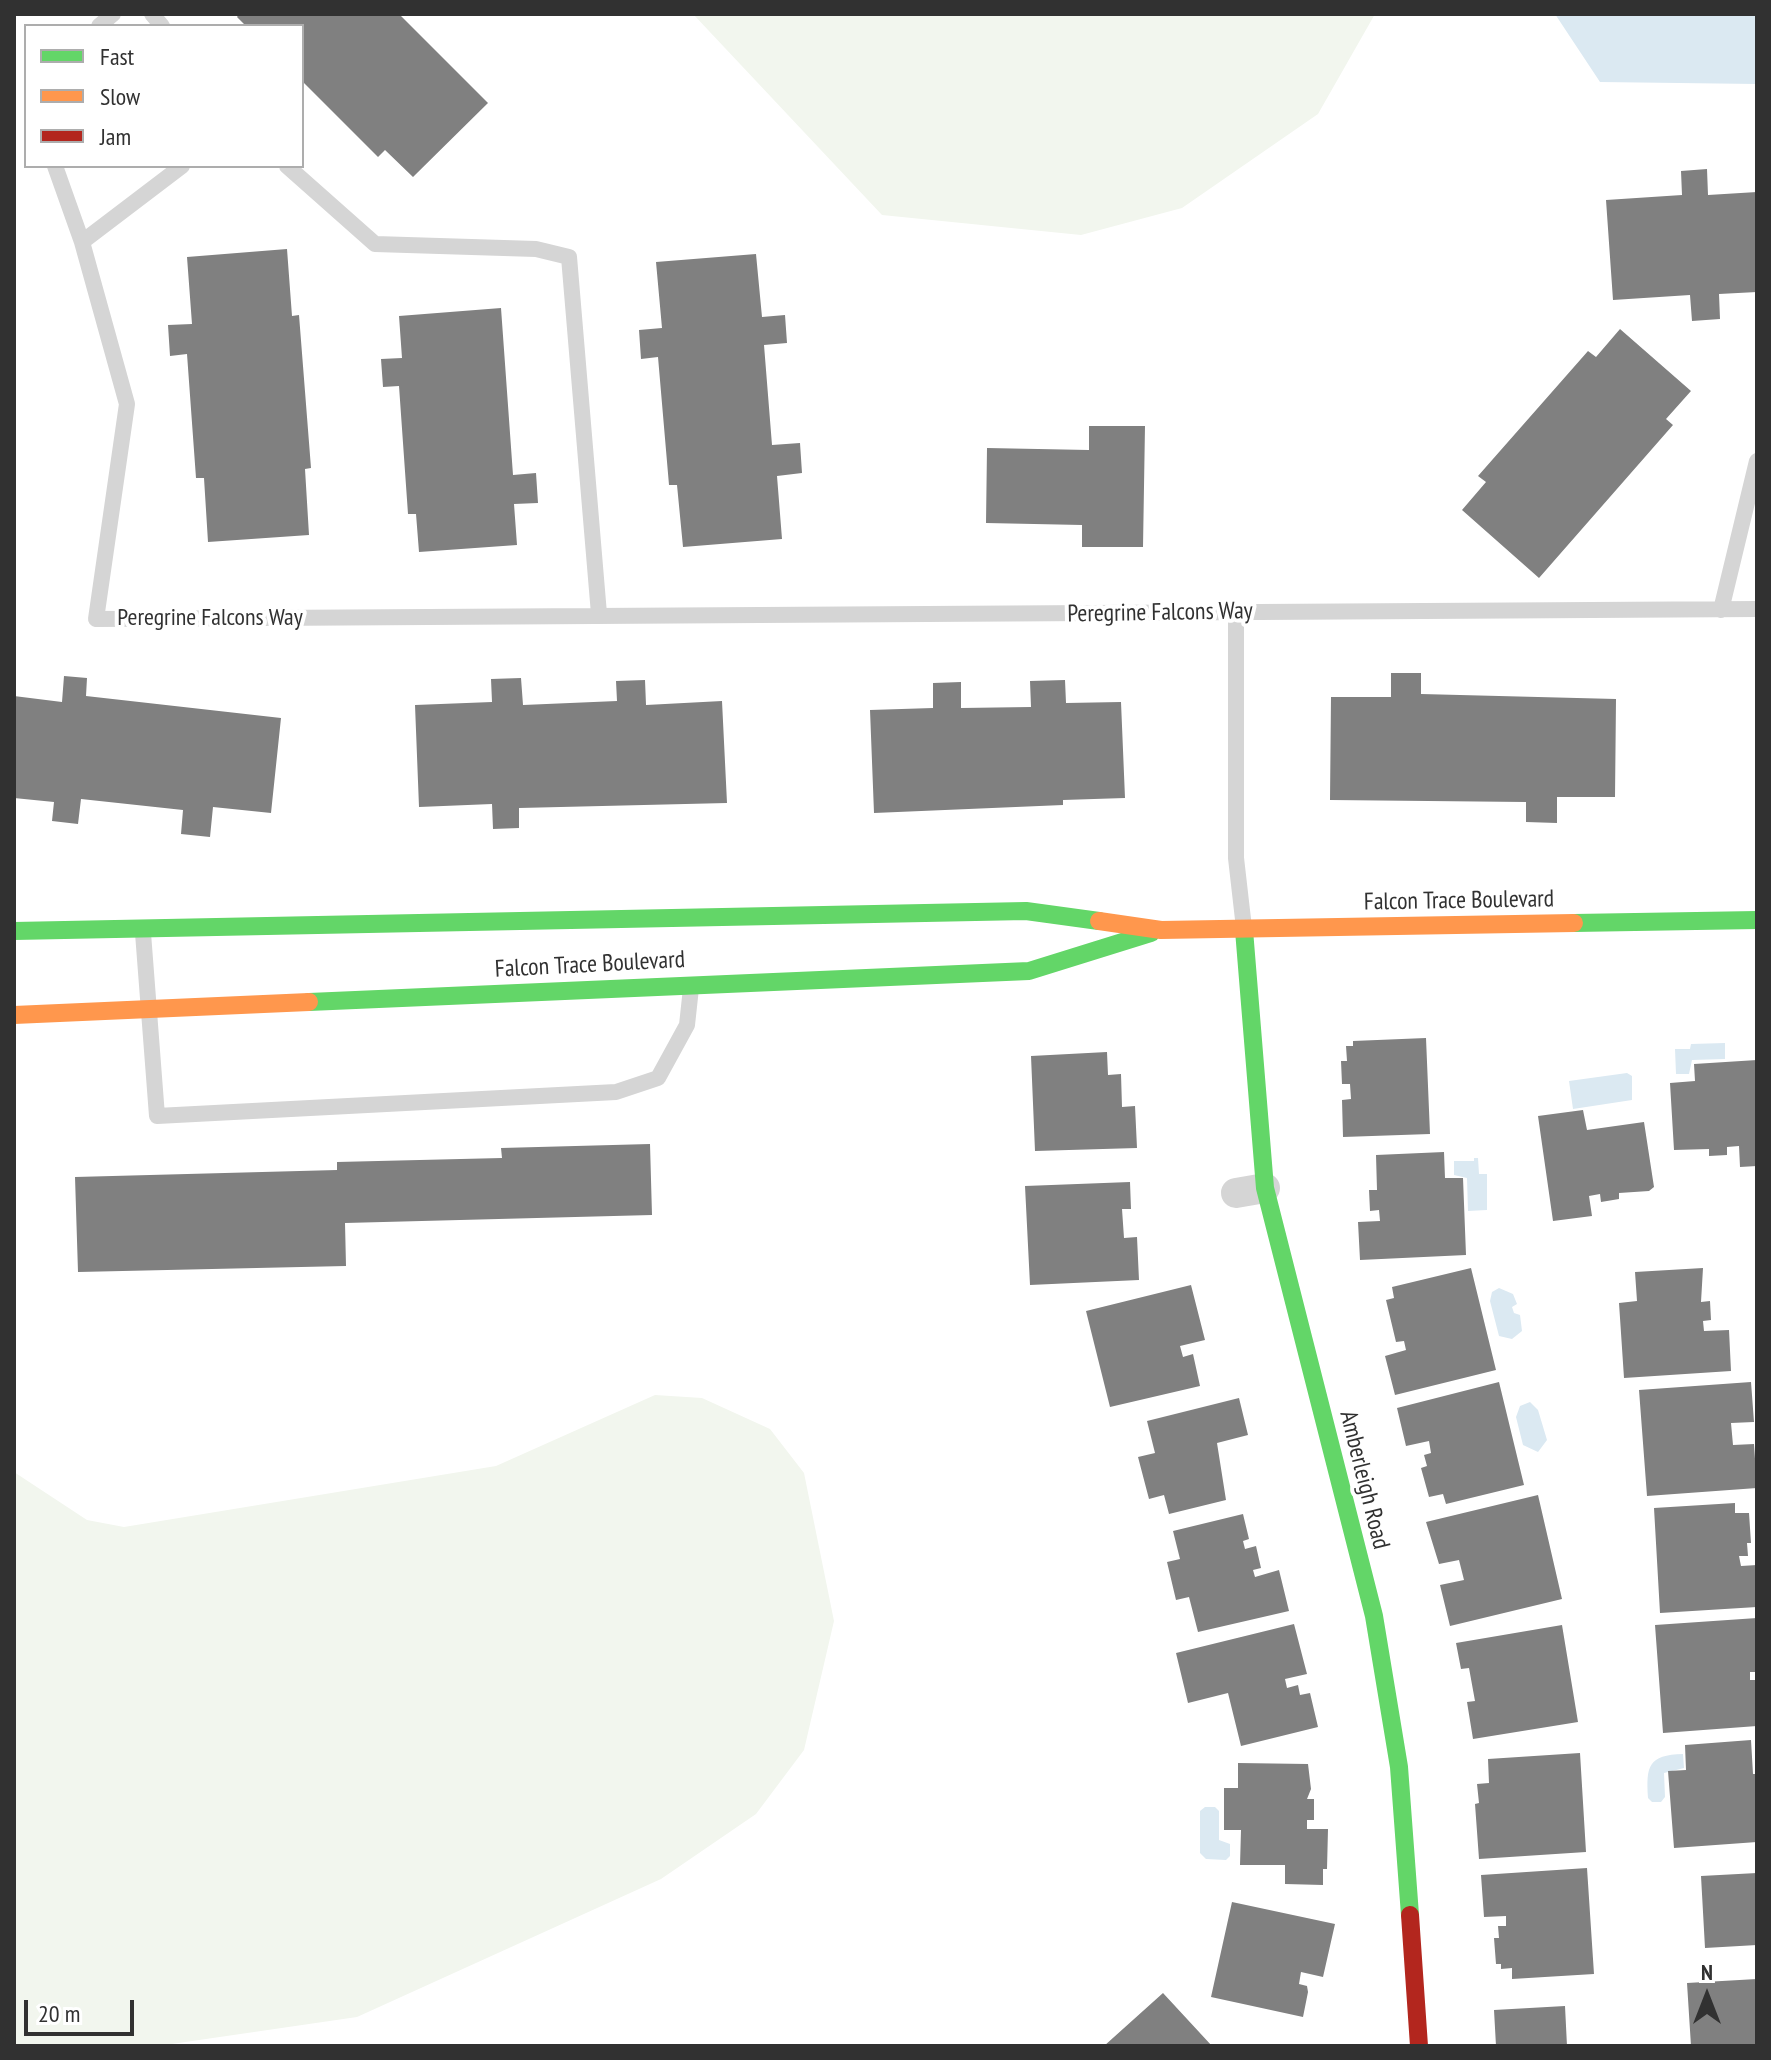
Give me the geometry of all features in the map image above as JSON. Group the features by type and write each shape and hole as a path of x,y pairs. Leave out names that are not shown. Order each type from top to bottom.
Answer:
{"street":[{"name":"Falcon Trace Boulevard","path":"14,931 143,931 1026,911 1161,930 1757,920"},
{"name":"Falcon Trace Boulevard","path":"14,1015 1029,971 1161,930"},
{"name":"Amberleigh Road","path":"1244,930 1250,1191 1374,1616 1399,1767 1419,2046"}],"lane":[{"name":"Peregrine Falcons Way","path":"56,168 82,242 127,404 96,619 1757,609"},
{"path":"82,242 179,168"},
{"path":"289,168 375,244 536,249 569,257 599,614"},
{"path":"1721,610 1757,461"},
{"path":"1236,613 1236,858 1244,930"},
{"path":"143,931 157,1116 616,1092 658,1078 687,1025 691,984"}],"shaded area":[{"path":"693,14 1375,14 1318,114 1182,208 1081,235 882,215"},
{"path":"1555,14 1757,14 1757,84 1600,82"},
{"path":"1725,1043 1725,1059 1692,1060 1689,1074 1676,1074 1675,1049 1690,1049 1691,1044"},
{"path":"1627,1073 1632,1076 1632,1100 1573,1109 1569,1081"},
{"path":"1478,1158 1479,1174 1487,1174 1487,1210 1468,1211 1467,1178 1454,1175 1454,1161 1474,1161"},
{"path":"1499,1288 1513,1294 1517,1304 1512,1307 1514,1313 1520,1315 1522,1331 1512,1339 1499,1336 1490,1301 1492,1292"},
{"path":"655,1395 702,1398 770,1429 804,1473 834,1621 804,1750 756,1814 661,1879 357,2017 158,2046 14,2046 14,1472 87,1520 124,1527 496,1466"},
{"path":"1530,1402 1538,1410 1547,1440 1538,1452 1523,1445 1516,1417 1520,1406"},
{"path":"1683,1754 1684,1768 1664,1773 1665,1797 1661,1802 1652,1802 1648,1798 1647,1787 1652,1764 1662,1757"},
{"path":"1205,1807 1215,1807 1219,1811 1219,1840 1230,1844 1230,1856 1226,1860 1206,1859 1200,1853 1200,1811"}],"building":[{"path":"239,14 399,14 488,103 413,177 385,150 378,157 304,83 304,24 244,24 237,17"},
{"path":"1707,169 1708,195 1757,192 1757,292 1719,294 1720,319 1692,321 1690,295 1613,300 1606,200 1682,195 1681,171"},
{"path":"287,249 292,316 299,315 311,468 305,469 309,535 208,542 204,478 196,478 187,354 170,356 168,325 192,324 187,257"},
{"path":"756,254 762,317 785,315 787,343 764,345 772,445 800,443 802,473 777,476 782,539 683,547 677,485 669,485 658,357 641,359 639,330 662,328 656,262"},
{"path":"501,308 513,475 536,473 538,503 514,504 517,545 419,552 416,514 408,514 399,386 383,387 381,359 402,358 399,316"},
{"path":"1620,329 1691,391 1666,419 1673,425 1539,578 1462,510 1486,482 1478,476 1588,351 1596,357"},
{"path":"1089,426 1145,426 1143,547 1082,547 1082,525 986,523 987,448 1089,450"},
{"path":"1391,673 1421,673 1421,694 1616,699 1615,797 1557,797 1557,823 1526,822 1526,802 1330,800 1331,697 1391,697"},
{"path":"64,676 87,678 86,696 281,718 271,813 213,807 210,837 181,834 183,810 81,799 78,824 52,821 54,802 14,798 14,696 62,702"},
{"path":"521,678 523,705 617,701 616,681 645,680 646,705 722,701 727,803 519,808 519,828 493,829 492,804 419,807 415,705 492,702 491,679"},
{"path":"1065,680 1066,703 1121,702 1125,798 1063,800 1063,805 874,813 870,710 933,708 933,683 961,682 961,708 1031,707 1030,681"},
{"path":"1426,1038 1430,1134 1343,1137 1342,1100 1351,1099 1350,1084 1342,1084 1341,1061 1347,1061 1346,1046 1353,1046 1353,1041"},
{"path":"1107,1052 1108,1075 1121,1074 1122,1107 1135,1106 1137,1148 1035,1151 1031,1056"},
{"path":"1757,1060 1757,1166 1740,1167 1739,1146 1727,1147 1727,1155 1709,1156 1709,1149 1674,1150 1670,1083 1695,1081 1694,1064"},
{"path":"1583,1110 1587,1130 1644,1122 1654,1187 1649,1191 1619,1193 1619,1199 1601,1202 1600,1194 1589,1196 1592,1216 1553,1221 1538,1116"},
{"path":"650,1144 652,1215 345,1223 346,1266 78,1272 75,1177 337,1170 337,1162 502,1158 501,1148"},
{"path":"1444,1152 1445,1178 1463,1178 1466,1255 1360,1260 1358,1222 1380,1221 1379,1210 1370,1211 1369,1190 1377,1190 1376,1155"},
{"path":"1130,1182 1131,1209 1122,1209 1124,1238 1137,1237 1139,1280 1030,1285 1025,1186"},
{"path":"1471,1268 1496,1370 1395,1395 1385,1356 1406,1350 1404,1341 1396,1342 1386,1300 1394,1298 1392,1287"},
{"path":"1703,1268 1701,1302 1710,1301 1711,1320 1703,1321 1704,1331 1729,1330 1731,1371 1624,1378 1619,1303 1637,1301 1635,1272"},
{"path":"1191,1285 1205,1340 1180,1346 1183,1357 1193,1354 1200,1386 1110,1407 1086,1311"},
{"path":"1499,1382 1524,1485 1446,1504 1443,1494 1429,1497 1421,1468 1427,1466 1424,1455 1431,1453 1429,1441 1406,1446 1397,1408"},
{"path":"1751,1382 1754,1422 1731,1423 1733,1445 1754,1444 1757,1488 1647,1496 1639,1390"},
{"path":"1239,1398 1248,1435 1217,1443 1226,1500 1169,1514 1164,1495 1149,1499 1138,1457 1155,1453 1147,1421"},
{"path":"1538,1495 1562,1599 1450,1626 1440,1585 1464,1580 1459,1560 1439,1564 1426,1522"},
{"path":"1735,1503 1735,1513 1749,1513 1751,1543 1747,1543 1748,1556 1739,1556 1741,1566 1757,1565 1757,1607 1660,1613 1654,1508"},
{"path":"1243,1514 1249,1539 1243,1541 1245,1549 1256,1546 1261,1568 1253,1570 1255,1577 1279,1570 1289,1611 1198,1632 1189,1597 1176,1600 1167,1562 1180,1559 1173,1531"},
{"path":"1757,1618 1757,1672 1750,1672 1750,1680 1757,1680 1757,1726 1663,1733 1655,1625"},
{"path":"1294,1624 1307,1674 1285,1679 1287,1688 1298,1685 1300,1695 1310,1693 1318,1727 1241,1746 1228,1693 1188,1703 1176,1653"},
{"path":"1562,1625 1578,1722 1473,1739 1467,1702 1475,1701 1469,1668 1461,1669 1456,1643"},
{"path":"1751,1740 1753,1774 1757,1774 1757,1842 1674,1848 1668,1771 1686,1770 1685,1745"},
{"path":"1580,1753 1586,1852 1479,1859 1475,1804 1479,1803 1477,1784 1489,1783 1488,1759"},
{"path":"1238,1763 1308,1764 1311,1789 1307,1799 1314,1799 1314,1820 1307,1820 1307,1829 1328,1829 1327,1869 1323,1869 1323,1885 1285,1884 1285,1865 1240,1865 1241,1830 1224,1830 1224,1788 1238,1788"},
{"path":"1587,1868 1594,1974 1512,1979 1512,1968 1501,1969 1501,1964 1496,1964 1494,1938 1499,1938 1498,1926 1506,1926 1506,1916 1484,1917 1481,1875"},
{"path":"1757,1873 1757,1945 1705,1948 1701,1876"},
{"path":"1232,1902 1335,1924 1323,1977 1301,1972 1299,1984 1307,1986 1308,1992 1303,2017 1211,1997"},
{"path":"1757,1979 1757,2046 1691,2046 1687,1983"},
{"path":"1163,1993 1212,2046 1104,2046"},
{"path":"1565,2006 1567,2046 1496,2046 1494,2010"}],"traffic: fast":[{"path":"14,931 1026,911 1099,921"},
{"path":"1574,923 1757,920"},
{"path":"1244,930 1265,1188 1374,1616 1399,1767 1410,1915"},
{"path":"309,1002 1029,971 1151,933"}],"traffic: slow":[{"path":"1099,921 1161,930 1574,923"},
{"path":"14,1015 309,1002"}],"traffic: jam":[{"path":"1410,1915 1419,2046"}]}
